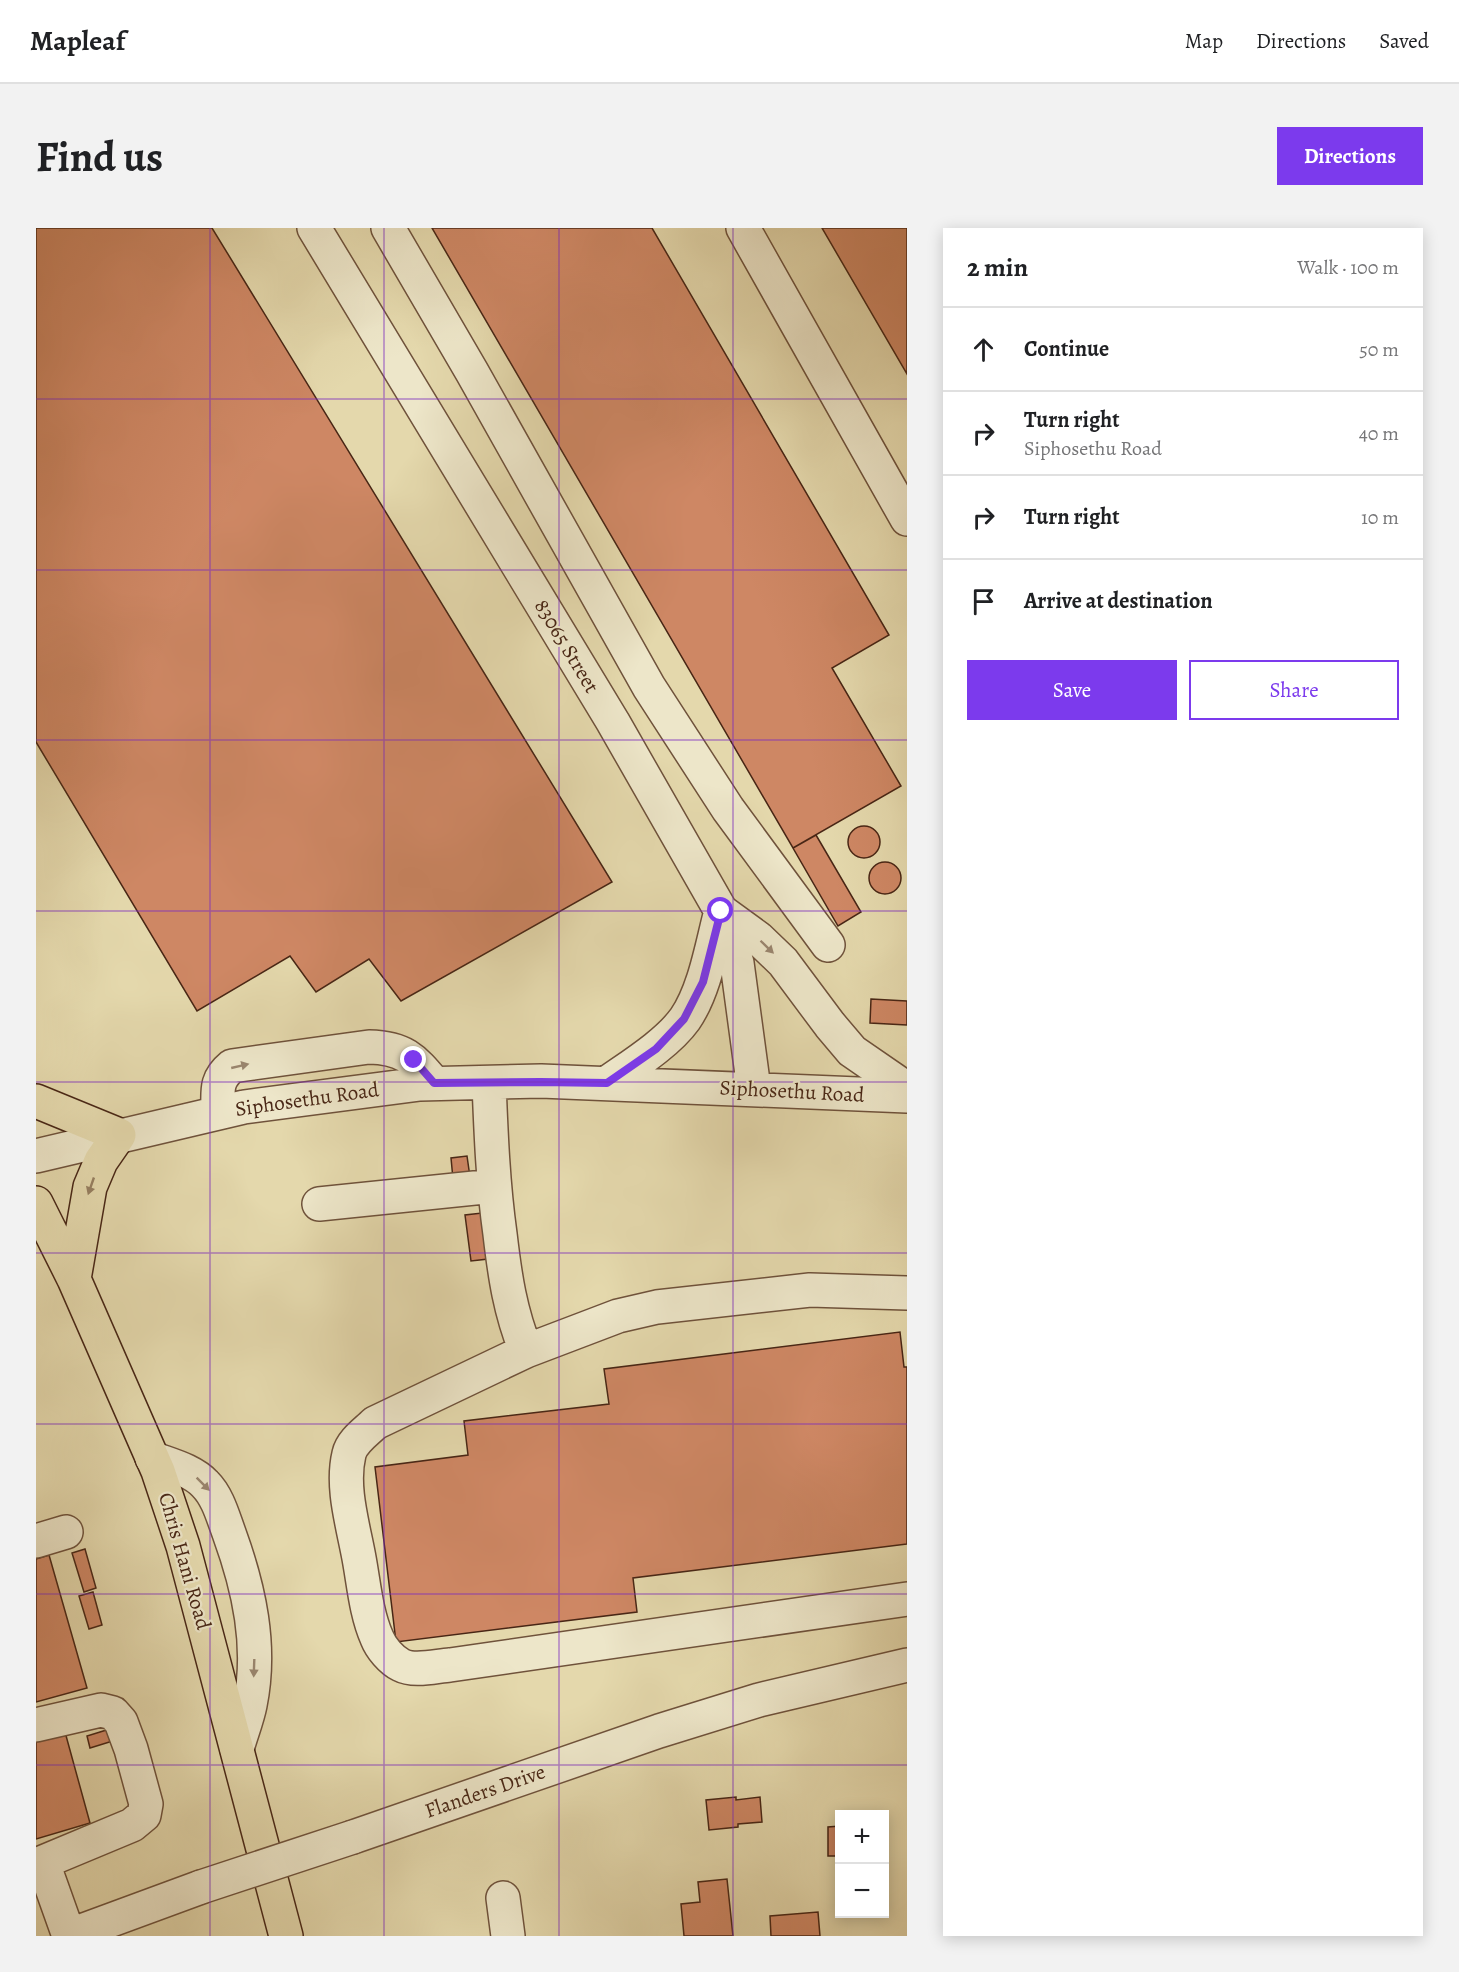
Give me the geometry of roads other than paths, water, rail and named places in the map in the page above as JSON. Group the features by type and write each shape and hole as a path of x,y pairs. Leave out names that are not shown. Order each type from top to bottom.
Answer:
{"main road":[{"path":"36,1101 119,1135 101,1161 90,1187 74,1279"},
{"name":"Chris Hani Road","path":"36,1203 74,1279 152,1458 183,1546 286,1936"},
{"path":"36,1246 51,1256 74,1279"}],"lane":[{"name":"83065 Street","path":"315,228 613,722 721,911 737,963 754,1089"},
{"path":"388,228 472,372 649,687 728,809 828,945"},
{"path":"743,228 907,519"},
{"path":"607,1083 656,1049 684,1019 703,982 721,911 758,939 783,962 852,1051 907,1089"},
{"path":"218,1112 218,1086 222,1074 232,1066 369,1047 386,1047 402,1052 414,1060 434,1083"},
{"name":"Siphosethu Road","path":"36,1156 218,1112 327,1095 434,1083 607,1083 907,1096"},
{"path":"489,1083 494,1186 507,1289 516,1325 526,1351"},
{"path":"319,1204 494,1186"},
{"path":"907,1293 810,1290 657,1306 618,1316 526,1351 375,1423 349,1451 346,1471 370,1620 378,1641 390,1657 402,1666 417,1668 450,1665 907,1599"},
{"path":"152,1458 193,1474 206,1485 218,1502 252,1609 255,1646 253,1683 237,1749"},
{"name":"Flanders Drive","path":"68,1936 201,1887 353,1838 648,1735 759,1700 907,1665"},
{"path":"36,1725 101,1710 113,1713 121,1722 131,1749 146,1804 144,1815 132,1825 39,1864 68,1936"},
{"path":"503,1898 508,1936"}]}
